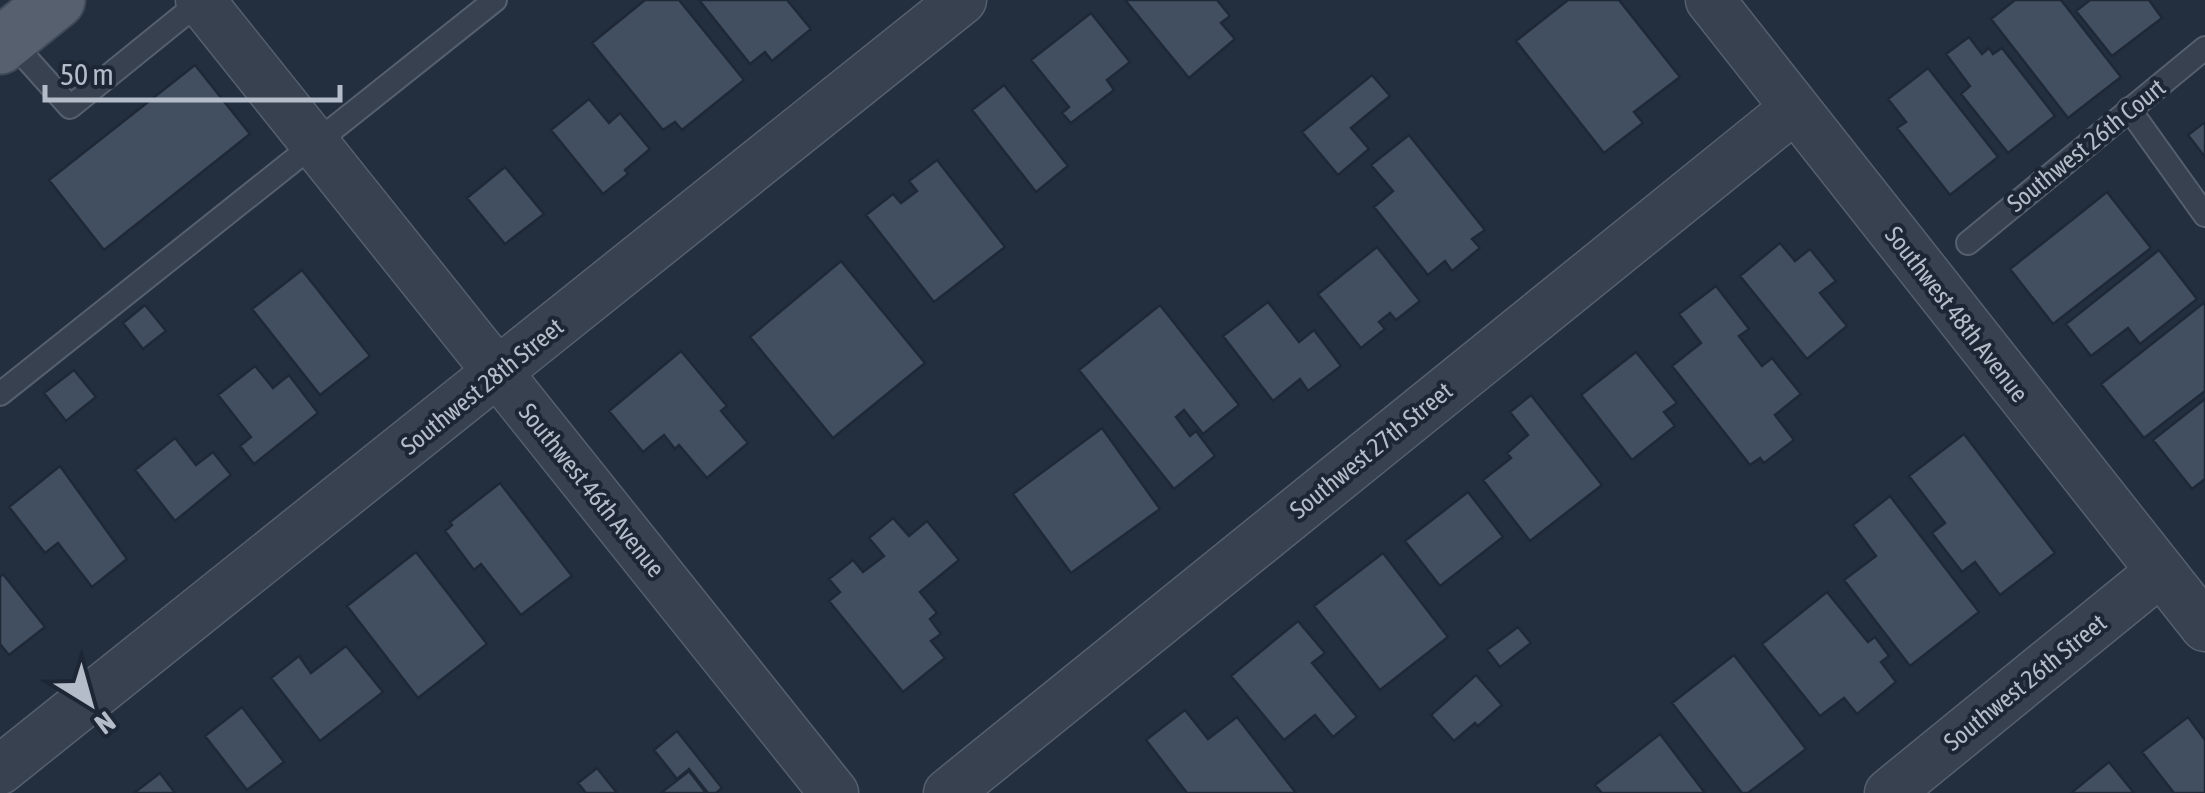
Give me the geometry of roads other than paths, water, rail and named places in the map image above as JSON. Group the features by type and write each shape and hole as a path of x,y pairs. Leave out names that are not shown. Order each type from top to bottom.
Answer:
{"main road":[{"path":"3,22 57,0"}],"street":[{"name":"Southwest 28th Street","path":"0,770 962,0"},
{"name":"Southwest 48th Avenue","path":"1710,0 2205,627"},
{"name":"Southwest 46th Avenue","path":"207,2 314,143 834,793"},
{"name":"Southwest 27th Street","path":"948,793 1795,108"},
{"name":"Southwest 26th Street","path":"1889,793 2160,572"}],"lane":[{"path":"0,394 495,0"},
{"path":"3,22 70,108 207,2"},
{"name":"Southwest 26th Court","path":"1968,243 2205,48"},
{"path":"2129,109 2205,215"}]}
